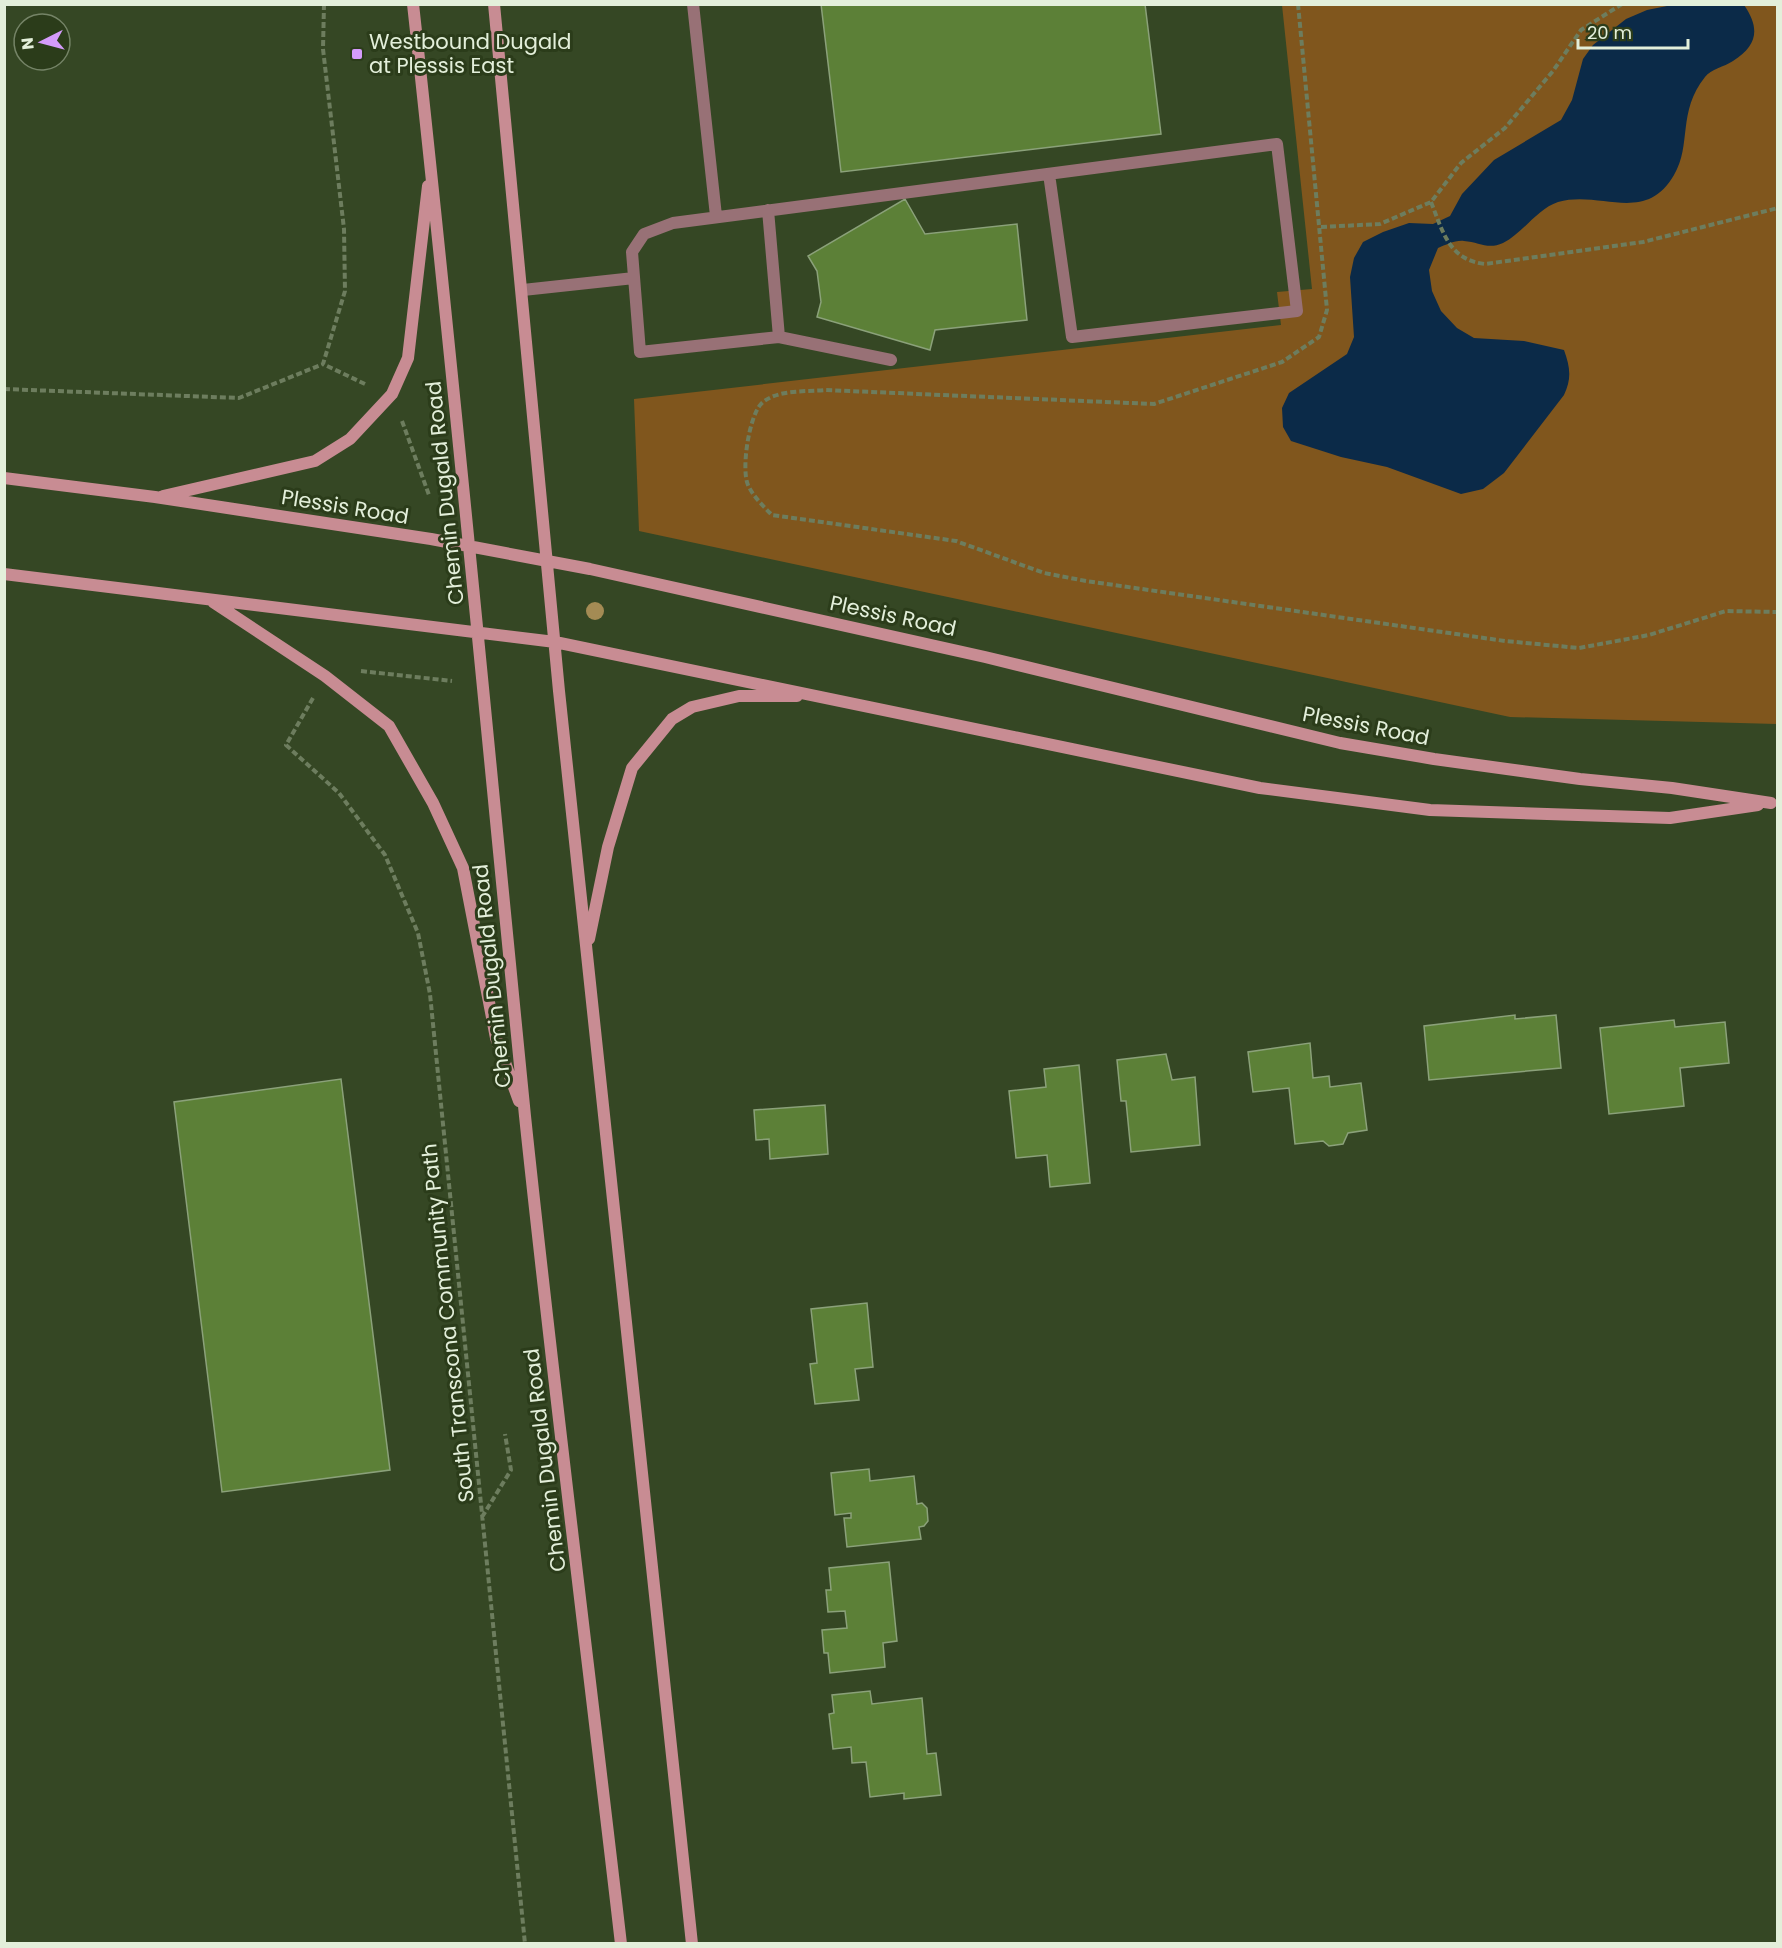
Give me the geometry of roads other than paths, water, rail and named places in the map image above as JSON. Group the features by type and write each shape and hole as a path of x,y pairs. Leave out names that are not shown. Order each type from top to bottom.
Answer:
{"main road":[{"name":"Chemin Dugald Road","path":"413,4 463,497 480,633 526,1121 621,1944"},
{"path":"494,4 586,952 692,1944"},
{"path":"155,498 315,461 350,439 392,394 408,358 420,243 431,167"},
{"name":"Plessis Road","path":"4,478 431,539 549,562 985,657 1340,743 1434,759 1774,803"},
{"name":"Plessis Road","path":"4,574 555,642 828,696 1260,788 1430,810 1670,818 1774,803"},
{"path":"210,600 325,676 389,726 433,803 463,868 496,1038 526,1121"},
{"path":"586,952 608,847 632,768 672,719 692,707 740,696 828,696"}],"lane":[{"path":"693,4 717,216"},
{"path":"891,360 779,337 640,352 632,252 644,234 673,223 1277,144 1297,311 1072,337 1049,174"},
{"path":"768,210 779,337"},
{"path":"523,290 634,278"}],"water":[{"path":"1672,5 1744,5 1753,21 1754,36 1748,49 1729,63 1708,74 1696,90 1688,115 1679,164 1674,175 1662,190 1650,199 1636,202 1574,199 1558,202 1543,210 1510,239 1498,245 1488,246 1461,241 1438,248 1429,270 1432,291 1441,311 1457,328 1474,338 1524,341 1564,350 1569,372 1564,395 1504,473 1483,489 1461,494 1387,467 1341,457 1291,441 1283,427 1282,408 1289,393 1347,354 1354,337 1350,277 1354,258 1363,242 1409,223 1433,224 1450,216 1462,194 1494,160 1561,120 1572,100 1583,59 1593,45 1626,19 1647,10"}],"place":[{"name":"Westbound Dugald at Plessis East","path":"357,54"}]}
